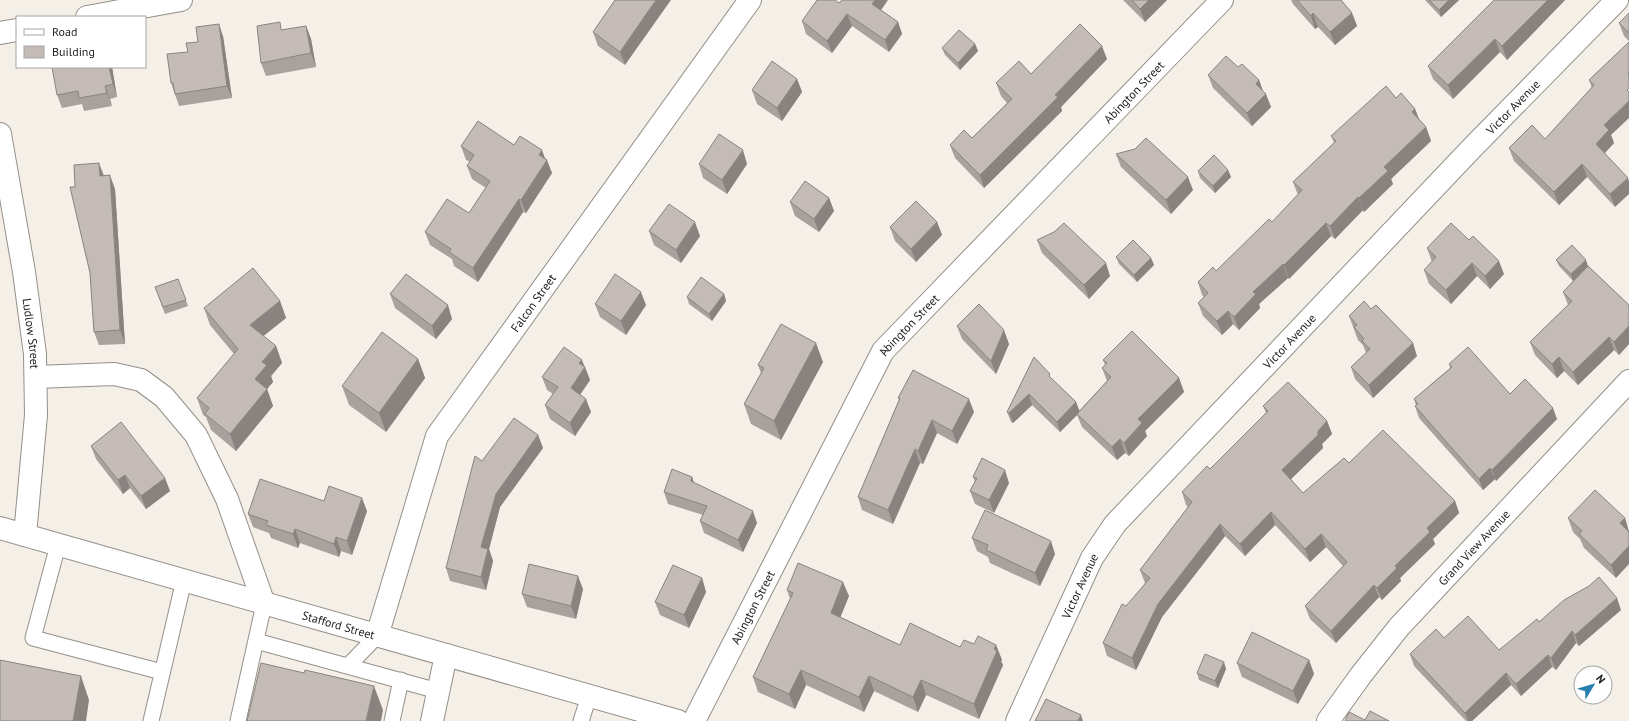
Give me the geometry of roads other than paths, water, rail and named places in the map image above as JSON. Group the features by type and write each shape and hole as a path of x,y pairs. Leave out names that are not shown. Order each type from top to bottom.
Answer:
{"street":[{"path":"93,16 181,0"},
{"name":"Falcon Street","path":"377,636 437,436 750,0"},
{"name":"Abington Street","path":"694,721 883,351 1222,0"},
{"name":"Victor Avenue","path":"1017,721 1092,558 1114,524 1471,149 1617,0"},
{"path":"0,33 16,30"},
{"name":"Ludlow Street","path":"0,134 24,272 35,354 36,415 25,535"},
{"path":"36,377 114,374 141,380 164,397 196,435 227,499 264,604"},
{"name":"Grand View Avenue","path":"1328,721 1361,674 1399,627 1629,381"},
{"name":"Stafford Street","path":"0,528 678,721"},
{"path":"432,721 446,656"}],"lane":[{"path":"58,544 32,638 162,672"},
{"path":"151,721 184,580"},
{"path":"238,721 264,604"},
{"path":"348,666 377,636"},
{"path":"256,641 438,691"},
{"path":"392,721 401,680"},
{"path":"581,721 589,696"}]}
